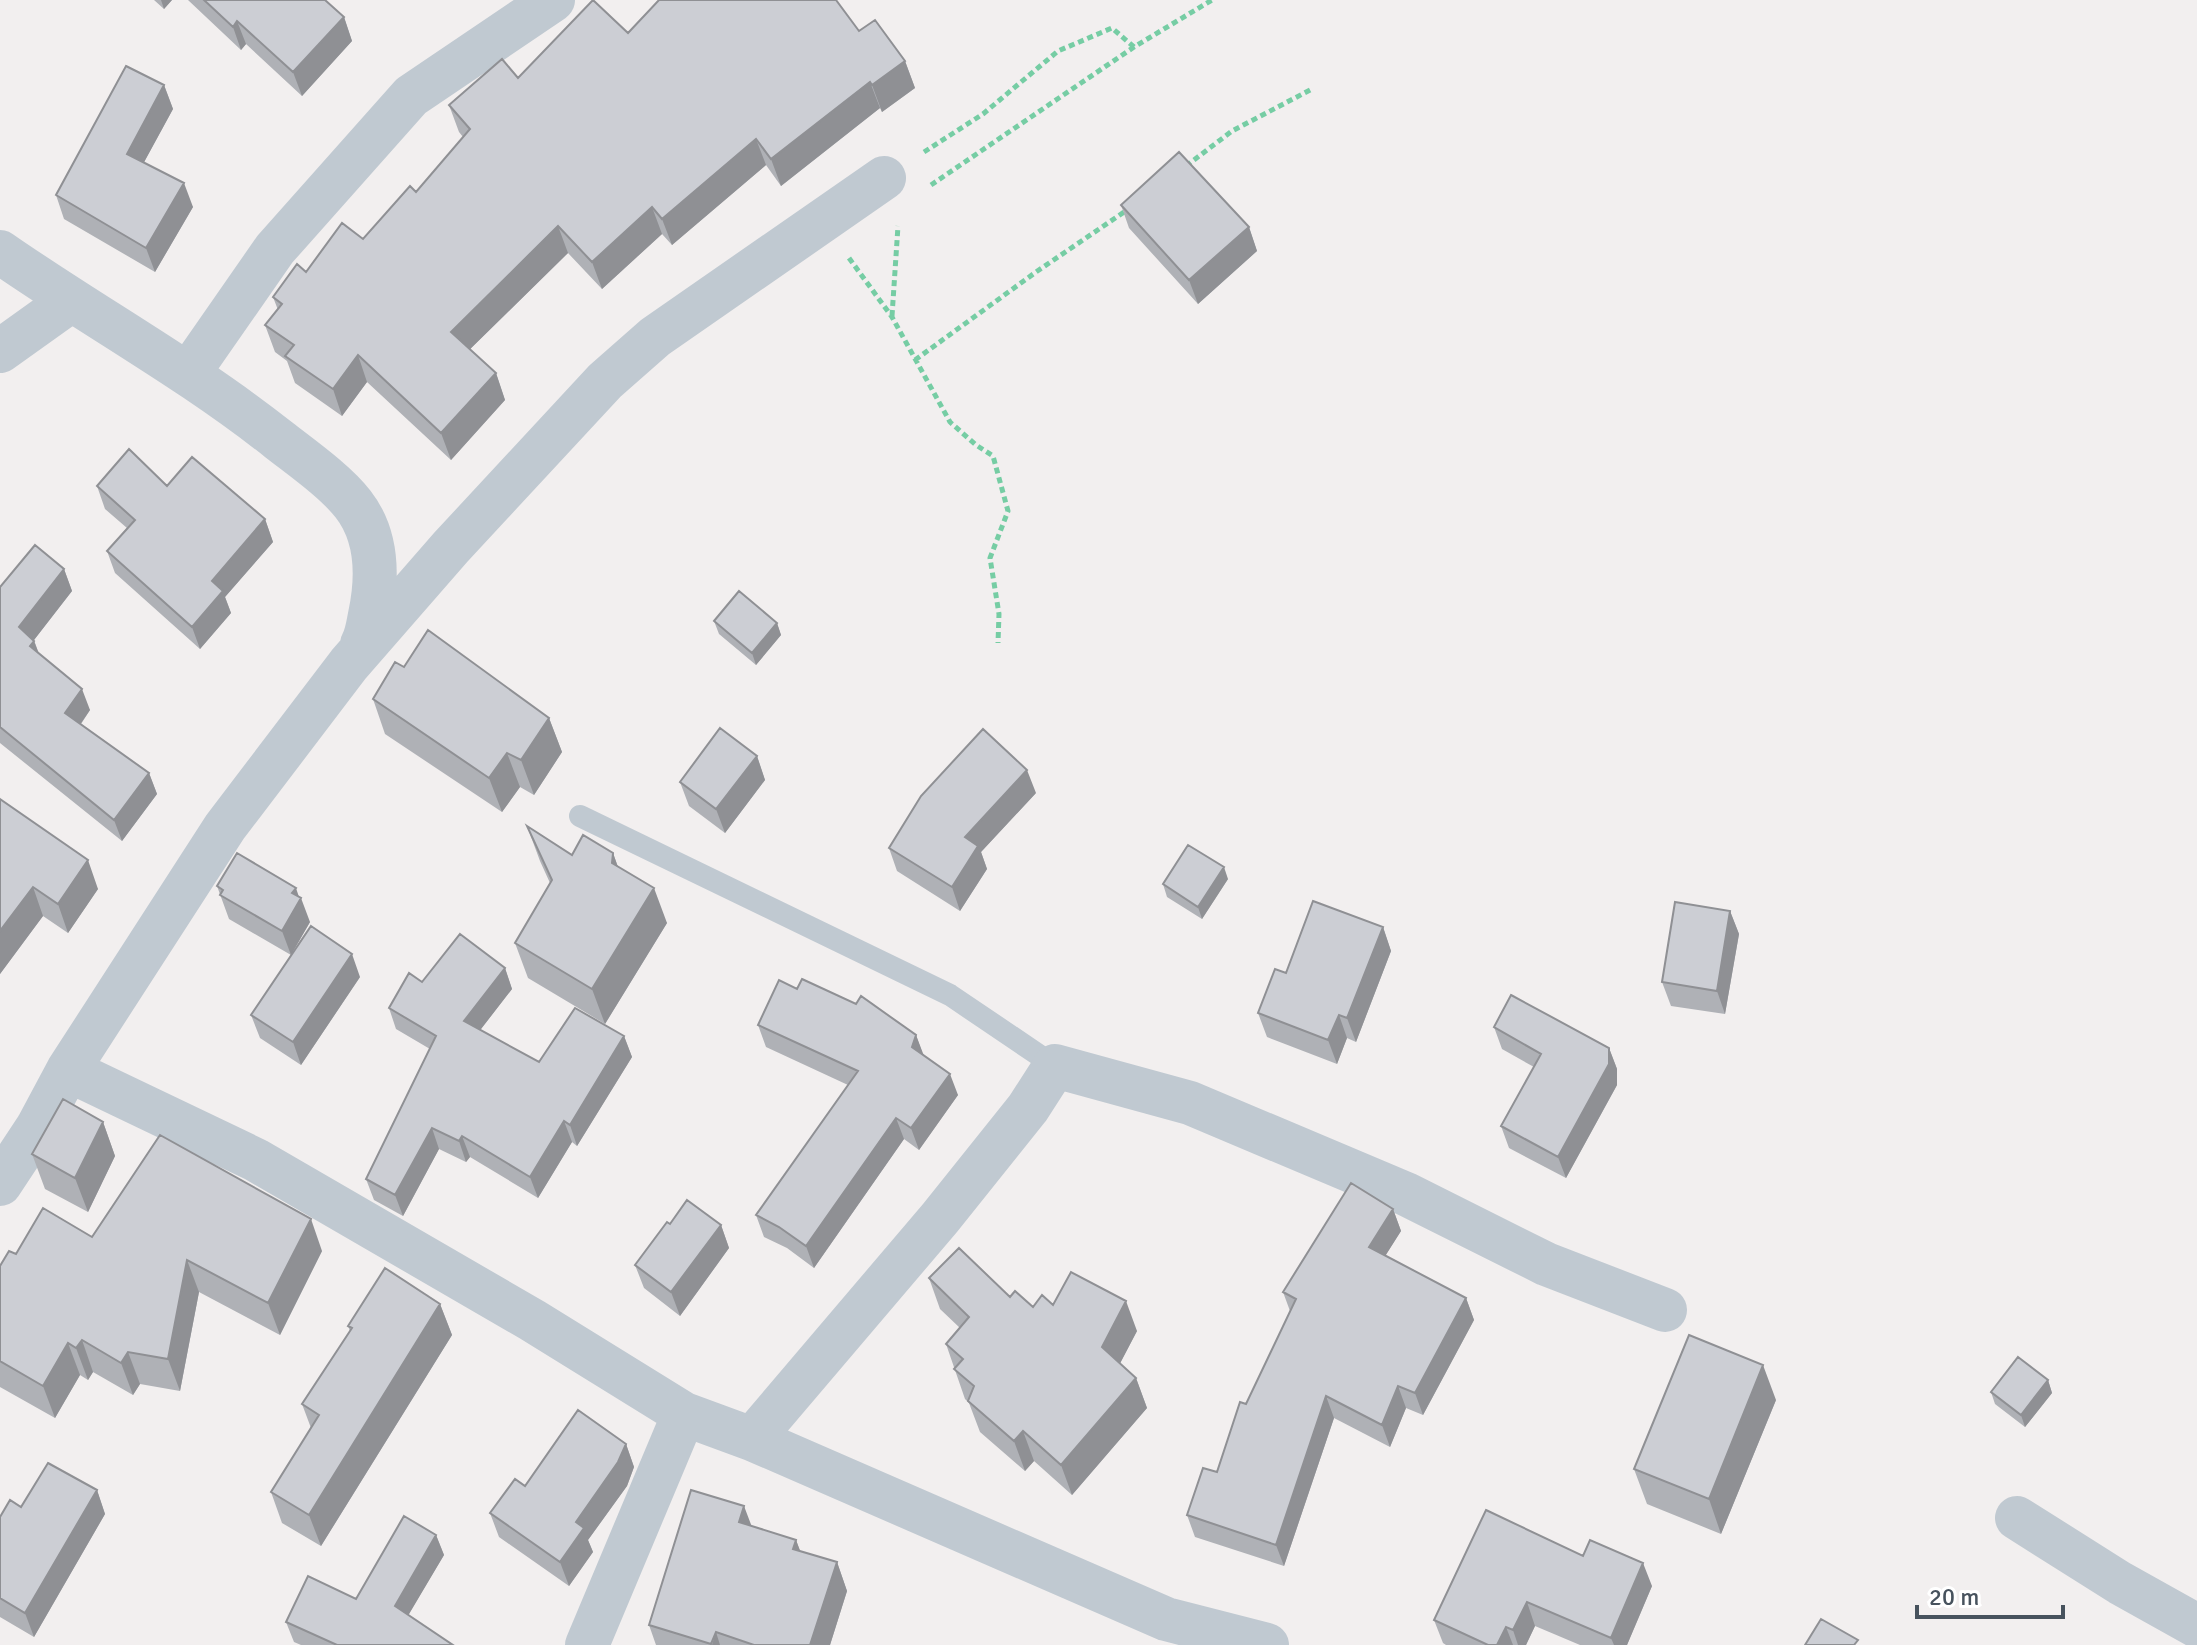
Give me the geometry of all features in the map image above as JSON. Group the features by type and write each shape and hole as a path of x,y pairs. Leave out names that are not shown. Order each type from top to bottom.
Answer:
{"street":[{"path":"188,374 275,249 411,96 553,0"},
{"path":"0,1184 37,1128 68,1070 225,827 349,664 451,547 605,381 655,337 884,178"},
{"path":"0,252 256,422 353,503 364,521 374,553 375,590 365,639 349,664"},
{"path":"0,351 70,301"},
{"path":"752,1439 940,1218 1028,1108 1055,1066 1190,1103 1406,1194 1546,1264 1665,1310"},
{"path":"68,1070 256,1160 532,1320 684,1414 752,1439 1162,1632 1267,1645"},
{"path":"587,1645 684,1414"},
{"path":"2017,1518 2120,1583 2197,1626"}],"lane":[{"path":"580,816 950,995 1055,1066"}],"path":[{"path":"928,187 1134,47 1212,0"},
{"path":"892,317 898,225 884,178 983,114 1058,51 1112,28 1134,47"},
{"path":"1181,169 1232,131 1312,89"},
{"path":"915,360 1130,207"},
{"path":"797,236 821,254 850,258 892,317 950,422 993,456 1008,511 990,558 999,614 998,643"}],"building":[{"path":"204,0 325,0 344,17 293,72 237,21 233,27"},
{"path":"593,0 628,33 659,0 836,0 859,31 875,20 905,61 872,85 870,82 771,159 756,139 662,219 652,207 592,262 558,226 451,332 496,373 441,433 358,355 333,389 285,356 294,345 265,325 282,304 273,297 297,264 306,272 342,223 363,239 410,186 416,192 470,129 449,105 502,59 518,78"},
{"path":"126,66 164,85 127,154 184,183 146,248 56,195"},
{"path":"1179,152 1249,227 1189,280 1121,205"},
{"path":"129,449 167,486 192,457 265,519 212,581 223,591 192,627 107,551 135,520 97,486"},
{"path":"35,545 64,569 19,627 34,641 30,646 82,689 65,713 149,773 114,820 0,727 0,587"},
{"path":"739,591 777,623 752,653 714,621"},
{"path":"428,630 549,718 521,760 507,753 489,778 373,699 395,662 404,667"},
{"path":"720,728 757,756 716,809 680,782"},
{"path":"983,729 1027,770 965,837 978,846 952,887 889,848 921,796"},
{"path":"0,799 88,860 58,904 33,887 0,931"},
{"path":"527,826 572,855 583,835 613,853 612,863 654,888 592,989 515,943 552,880"},
{"path":"1188,845 1224,867 1198,907 1163,884"},
{"path":"237,853 296,888 292,893 301,898 282,931 220,895 223,890 217,886"},
{"path":"1313,901 1383,927 1347,1018 1339,1015 1328,1040 1258,1013 1275,969 1286,973"},
{"path":"1675,902 1730,911 1717,991 1662,982"},
{"path":"311,926 352,954 293,1042 251,1015"},
{"path":"460,934 505,968 464,1021 539,1062 575,1008 624,1036 570,1125 564,1121 530,1177 462,1136 459,1141 432,1128 395,1195 366,1179 436,1036 389,1008 409,973 422,982"},
{"path":"802,979 856,1004 861,996 916,1035 912,1047 950,1074 911,1128 896,1118 806,1246 756,1215 858,1071 758,1025 779,980 797,989"},
{"path":"1511,995 1609,1048 1609,1064 1558,1157 1501,1126 1541,1054 1494,1027"},
{"path":"63,1099 103,1122 75,1178 32,1154"},
{"path":"160,1135 311,1219 268,1303 187,1260 168,1359 128,1352 121,1363 82,1340 76,1348 68,1343 43,1386 0,1361 0,1266 9,1251 16,1254 43,1208 92,1237"},
{"path":"1351,1183 1393,1209 1369,1247 1466,1298 1415,1393 1398,1386 1382,1425 1326,1396 1276,1545 1187,1515 1203,1468 1217,1472 1240,1402 1246,1404 1296,1299 1283,1292"},
{"path":"687,1200 721,1225 671,1292 635,1265"},
{"path":"959,1248 1010,1297 1015,1291 1033,1307 1042,1295 1053,1305 1071,1272 1126,1301 1102,1347 1136,1378 1061,1465 1023,1431 1014,1441 968,1401 974,1386 954,1369 963,1359 946,1344 969,1317 929,1278"},
{"path":"385,1268 440,1304 309,1515 271,1492 319,1415 302,1404 352,1328 348,1326"},
{"path":"1689,1335 1763,1365 1709,1499 1634,1469"},
{"path":"2018,1357 2048,1380 2021,1415 1991,1392"},
{"path":"578,1410 626,1444 618,1462 576,1522 584,1528 560,1562 490,1513 515,1479 525,1486"},
{"path":"48,1463 97,1490 25,1613 0,1598 0,1517 10,1500 21,1507"},
{"path":"691,1490 744,1506 739,1522 796,1540 793,1549 837,1562 810,1645 754,1645 716,1632 711,1644 649,1625"},
{"path":"1486,1510 1583,1556 1590,1540 1643,1563 1611,1638 1527,1602 1513,1630 1506,1627 1497,1645 1488,1645 1434,1620"},
{"path":"404,1516 436,1535 395,1606 453,1645 337,1645 286,1622 308,1576 356,1599"},
{"path":"1821,1619 1858,1640 1854,1645 1805,1645"}]}
